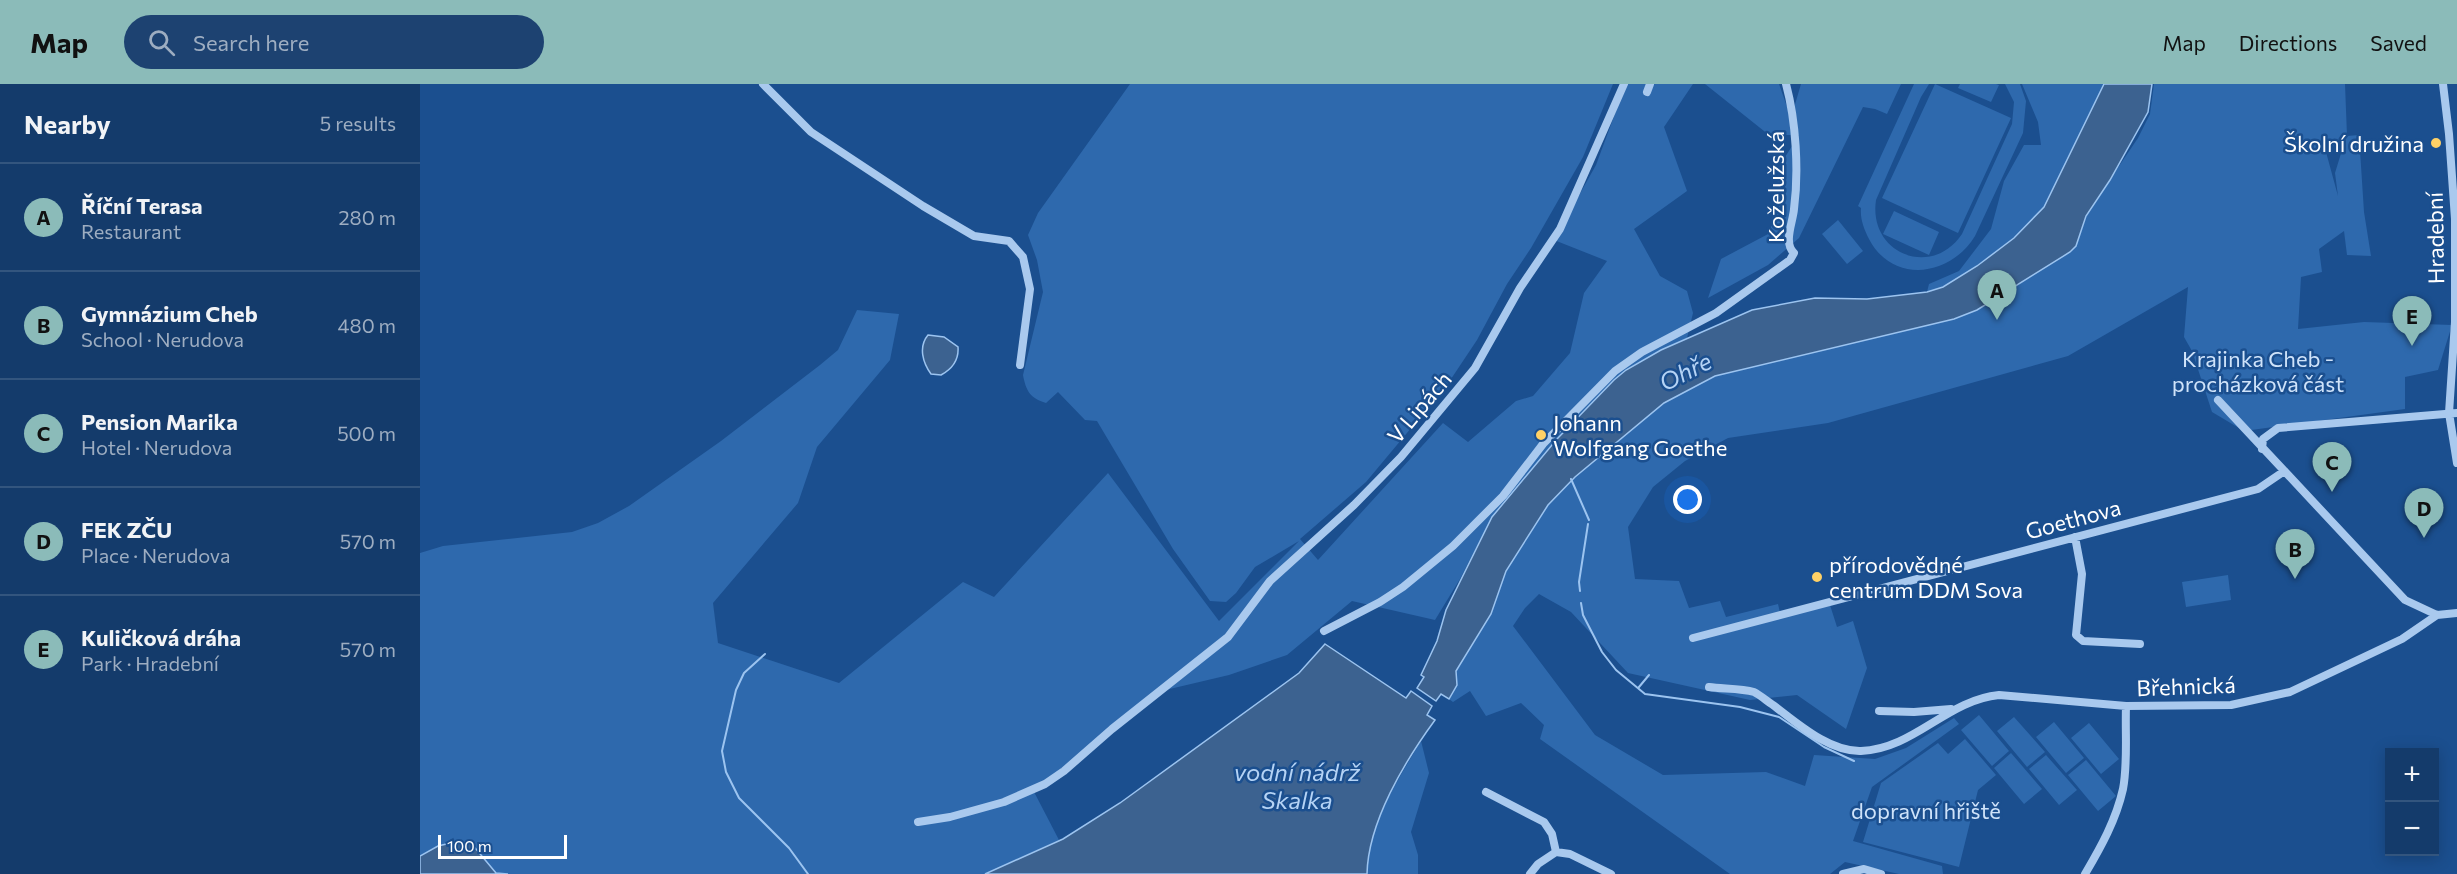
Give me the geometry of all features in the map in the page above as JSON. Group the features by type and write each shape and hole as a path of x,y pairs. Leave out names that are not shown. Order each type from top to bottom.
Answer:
{"street":[{"path":"763,84 811,132 923,207 974,236 1009,241 1023,257 1030,289 1020,365"},
{"name":"V Lipách","path":"918,822 950,817 1004,802 1045,784 1065,771 1112,729 1228,637 1270,581 1362,497 1401,457 1475,368 1520,288 1560,229 1624,84"},
{"name":"Koželužská","path":"1324,631 1404,587 1452,546 1494,505 1550,436 1615,371 1642,352 1716,313 1786,265 1794,253 1789,248 1788,240 1795,208 1796,178 1792,105 1786,84"},
{"name":"Hradební","path":"2443,84 2455,224 2453,413 2457,463"},
{"path":"2218,400 2404,600 2437,615 2457,613"},
{"path":"2262,449 2263,439 2278,429 2453,413"},
{"name":"Goethova","path":"1693,638 2258,489 2283,472"},
{"path":"2075,537 2082,574 2076,635 2084,641 2140,644"},
{"name":"Břehnická","path":"1708,687 1755,692 1811,733 1833,744 1858,751 1895,744 1954,709 1985,696 1999,695 2126,706 2231,705 2290,692 2402,639 2437,615"},
{"path":"2085,874 2109,832 2123,787 2126,706"},
{"name":"Břehnická","path":"1879,711 1914,712 1954,709"},
{"path":"1486,792 1545,822 1552,834 1556,852"},
{"path":"1530,874 1538,864 1556,852 1570,854 1611,874"},
{"path":"1844,874 1864,869 1881,874"}],"green space":[{"path":"1130,84 1613,84 1583,157 1531,248 1507,284 1477,340 1447,385 1366,482 1300,539 1318,560 1443,423 1468,442 1516,401 1533,396 1570,353 1584,293 1607,261 1554,240 1596,165 1626,84 1693,84 1664,127 1687,191 1634,229 1660,276 1687,291 1693,313 1687,338 1626,370 1577,417 1492,517 1460,579 1435,620 1352,601 1287,655 1229,675 1157,692 1061,769 1032,788 1059,840 985,874 508,874 496,873 471,843 444,845 420,856 420,553 443,546 572,532 598,523 629,506 721,441 838,350 857,310 899,314 890,360 817,447 798,503 713,603 718,643 839,683 963,582 994,597 1108,473 1219,621 1299,541 1255,567 1236,593 1226,602 1210,601 1173,549 1097,421 1085,420 1058,392 1046,403 1032,396 1026,385 1023,375 1043,292 1037,260 1028,235 1038,213"},
{"path":"1705,84 1779,84 1791,118 1801,84 1901,84 1887,114 1863,107 1799,238 1768,265 1708,298 1721,259 1770,233 1780,165 1799,135 1769,135"},
{"path":"1914,84 1929,84 1921,97 1876,200 1876,219 1882,234 1892,246 1905,254 1919,257 1935,255 1949,248 1962,234 2012,124 2014,102 2005,84 2020,84 2026,101 2023,133 1975,236 1965,250 1952,260 1937,267 1922,270 1907,269 1892,264 1879,254 1867,235 1861,208 1858,206"},
{"path":"1935,84 2011,118 1958,233 1882,198"},
{"path":"1960,84 1999,85 1991,102 1958,88"},
{"path":"2022,84 2104,84 2044,207 2014,238 1977,266 1943,287 1927,292 1929,284 1959,271 1991,229 2004,181 2024,145 2041,145 2038,122"},
{"name":"Krajinka Cheb - procházková část","path":"2154,84 2345,84 2347,136 2359,135 2364,212 2371,256 2347,255 2344,231 2319,249 2322,272 2301,277 2298,329 2364,322 2452,325 2438,370 2405,377 2405,409 2244,431 2212,412 2192,351 2184,337 2188,287 2068,356 1828,423 1728,438 1685,461 1653,487 1628,527 1635,579 1679,581 1689,608 1720,601 1726,617 1778,604 1781,617 1830,605 1837,627 1853,621 1867,668 1846,729 1797,695 1750,700 1628,673 1571,612 1539,594 1525,608 1513,626 1595,735 1663,775 1766,772 1805,786 1814,755 1875,759 1906,748 1954,718 1959,724 1872,787 1853,841 1942,866 1943,874 1899,874 1845,862 1830,874 1730,874 1540,739 1544,725 1521,703 1486,716 1470,691 1453,702 1449,699 1457,685 1456,671 1491,614 1506,571 1548,505 1575,477 1664,403 1715,376 1954,319 1977,310 2076,246 2088,212 2138,138 2150,114","holes":["2346,137 2335,173 2338,196 2326,152"]},
{"path":"1894,211 1939,232 1929,255 1883,234"},
{"path":"1838,220 1863,251 1847,264 1822,234"},
{"path":"2228,575 2231,600 2186,607 2182,582"},
{"path":"1979,715 2009,751 1992,766 1961,730"},
{"path":"2014,717 2045,752 2027,767 1997,731"},
{"path":"2054,722 2084,758 2066,773 2036,737"},
{"path":"2089,723 2119,759 2101,774 2071,738"},
{"name":"dopravní hřiště","path":"1965,739 1996,775 1978,790 1959,867 1863,842 1881,783 1938,743 1948,754"},
{"path":"1421,741 1429,773 1411,832 1418,855 1418,874 1367,874 1372,839 1378,821 1385,804"},
{"path":"2011,753 2042,789 2024,804 1994,768"},
{"path":"2046,755 2077,790 2059,805 2029,769"},
{"path":"2086,760 2116,796 2098,811 2068,775"}],"water":[{"name":"Ohře","path":"2104,84 2152,84 2148,112 2110,180 2086,216 2076,246 2070,252 1977,310 1954,319 1715,376 1664,403 1575,477 1548,505 1506,571 1491,614 1456,671 1457,685 1449,699 1441,694 1436,701 1417,688 1424,677 1421,675 1437,641 1446,610 1492,517 1557,439 1614,380 1626,370 1661,350 1752,310 1815,298 1867,299 1927,292 1943,287 1977,266 2014,238 2044,207"},
{"path":"928,335 944,337 958,347 954,364 941,375 931,374 924,360 922,350"},
{"name":"vodní nádrž Skalka","path":"1325,644 1406,698 1411,691 1432,706 1427,715 1435,720 1412,754 1381,813 1369,854 1367,874 985,874 1063,839 1120,803 1299,673"},
{"path":"455,842 471,843 496,873 508,874 420,874 420,856 438,846"}],"waterway":[{"path":"1571,479 1589,520"},
{"path":"1580,591 1579,582 1588,524"},
{"path":"1581,603 1583,615 1602,652 1616,670 1645,694 1740,707 1779,717 1824,747 1854,761"},
{"path":"765,654 744,673 736,690 722,751 726,772 739,798 789,848 808,874"},
{"path":"1639,687 1649,675"}],"place":[{"name":"Školní družina","path":"2436,143"},
{"name":"Říční Terasa","path":"1997,320"},
{"name":"Kuličková dráha","path":"2412,346"},
{"name":"Johann Wolfgang Goethe","path":"1541,435"},
{"name":"Pension Marika","path":"2332,492"},
{"name":"FEK ZČU","path":"2424,538"},
{"name":"přírodovědné centrum DDM Sova","path":"1817,577"},
{"name":"Gymnázium Cheb","path":"2295,579"}]}
